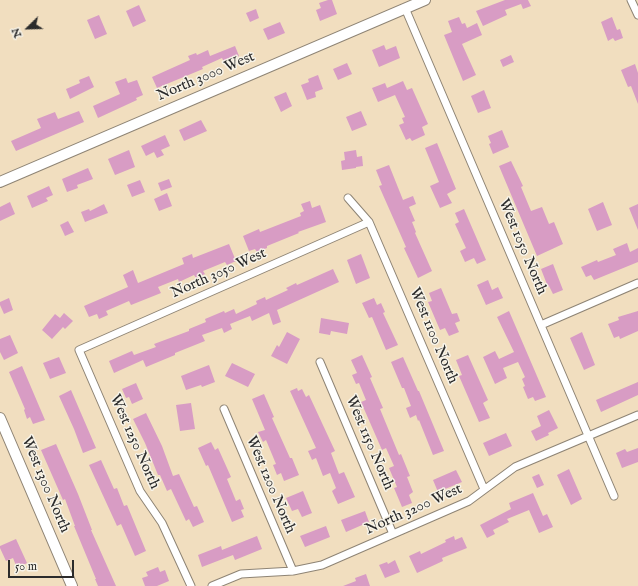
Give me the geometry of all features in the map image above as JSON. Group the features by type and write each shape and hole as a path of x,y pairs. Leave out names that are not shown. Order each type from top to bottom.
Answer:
{"main road":[{"name":"North 3000 West","path":"0,182 425,0"},
{"name":"West 1300 North","path":"0,418 72,586"}],"street":[{"path":"632,0 638,15"},
{"name":"West 1050 North","path":"405,8 614,496"},
{"name":"West 1100 North","path":"348,198 369,222 484,490"},
{"name":"North 3050 West","path":"79,350 369,222"},
{"path":"541,324 638,283"},
{"name":"West 1250 North","path":"79,350 140,491 162,524 191,586"},
{"name":"West 1150 North","path":"320,362 393,534"},
{"name":"West 1200 North","path":"224,409 292,571"},
{"name":"North 3200 West","path":"212,586 241,574 292,571 322,565 469,501 515,467 638,415"}],"building":[{"path":"332,0 337,14 320,21 316,10 321,8 319,3"},
{"path":"505,0 528,0 531,6 523,9 521,4 505,10 507,15 483,26 476,11"},
{"path":"139,5 146,21 133,27 126,11"},
{"path":"256,9 259,18 250,22 246,13"},
{"path":"99,15 107,34 95,39 87,20"},
{"path":"459,17 462,24 465,23 467,28 477,23 482,35 462,44 476,75 463,81 444,35 452,32 448,21"},
{"path":"612,17 617,30 620,29 623,38 615,41 613,38 608,41 601,22"},
{"path":"280,22 285,33 268,40 263,29"},
{"path":"384,45 386,50 396,46 400,58 379,67 372,50"},
{"path":"235,46 239,56 224,62 222,58 202,67 203,69 157,88 152,77 190,60 188,56 196,53 197,55 208,50 210,56"},
{"path":"511,55 514,62 503,67 500,60"},
{"path":"347,63 352,74 338,80 333,69"},
{"path":"635,64 638,73 638,104 631,86 628,87 621,70"},
{"path":"318,75 323,89 315,92 316,97 307,100 301,85 309,82 308,79"},
{"path":"89,76 94,87 70,99 66,89 80,83 79,80"},
{"path":"126,78 128,83 137,80 143,95 136,98 137,100 98,118 93,106 120,94 115,82"},
{"path":"403,81 407,90 412,88 428,124 422,127 425,135 412,141 410,138 406,140 399,125 404,123 402,118 405,117 395,95 378,102 372,88 385,83 387,88"},
{"path":"484,90 491,108 478,113 471,96"},
{"path":"286,92 292,106 281,112 274,97"},
{"path":"79,111 84,122 16,151 11,141 41,128 37,119 55,112 58,119"},
{"path":"361,111 367,125 352,131 346,117"},
{"path":"201,120 207,131 184,141 179,130"},
{"path":"502,130 509,147 493,154 488,136"},
{"path":"165,135 170,146 161,150 164,155 157,158 154,152 146,156 141,146"},
{"path":"437,143 456,189 447,194 452,203 440,208 430,186 439,182 425,148"},
{"path":"129,150 135,167 115,175 108,159"},
{"path":"356,150 357,157 362,156 363,166 342,170 341,161 345,160 344,152"},
{"path":"511,161 523,186 521,187 531,211 542,207 549,224 554,222 563,244 537,256 499,166"},
{"path":"389,165 403,200 413,196 416,204 409,207 415,221 412,222 416,232 415,233 432,271 418,278 379,186 382,185 376,170"},
{"path":"88,168 93,179 77,185 78,188 67,192 62,179"},
{"path":"169,179 172,187 161,191 158,183"},
{"path":"140,180 145,192 132,197 127,185"},
{"path":"49,186 53,195 46,198 48,201 32,208 27,196"},
{"path":"167,193 172,206 159,211 154,199"},
{"path":"310,201 312,208 320,205 326,222 298,232 299,233 267,246 267,248 257,252 255,249 249,251 243,236 259,229 260,232 301,216 300,213 304,211 301,204"},
{"path":"10,202 15,214 0,221 0,207"},
{"path":"603,202 612,225 597,231 588,209"},
{"path":"104,204 108,213 85,222 81,212 89,209 90,211"},
{"path":"638,204 638,230 629,208"},
{"path":"464,209 486,260 477,264 474,258 465,262 460,251 466,248 455,224 459,222 455,213"},
{"path":"68,221 74,232 65,236 60,225"},
{"path":"627,243 630,252 638,248 638,262 594,280 591,275 586,277 581,267 597,260 598,262 616,255 613,249"},
{"path":"229,244 236,261 227,265 225,262 203,271 205,274 196,278 194,275 179,282 178,279 158,287 161,293 131,305 129,301 106,311 108,315 99,319 97,314 89,317 84,306 128,287 123,275 133,270 138,283 184,264 182,258 192,254 193,258"},
{"path":"361,254 370,278 356,284 347,260"},
{"path":"553,264 563,290 553,294 549,286 548,287 541,269"},
{"path":"333,269 339,282 277,310 281,322 273,325 269,313 252,321 250,316 230,324 232,329 224,333 222,328 202,335 205,341 175,353 175,355 146,367 143,360 114,373 109,361 132,351 134,355 156,347 154,344 189,331 189,329 206,322 205,319 224,311 225,313 234,309 236,314 257,304 256,301 265,297 266,300 288,290 286,288 296,283 297,285"},
{"path":"488,280 492,290 498,287 503,298 486,305 477,285"},
{"path":"441,288 452,314 457,313 460,321 455,323 459,332 449,336 445,328 440,330 428,302 432,301 429,293"},
{"path":"9,298 13,310 4,314 0,302"},
{"path":"374,298 377,305 381,303 385,312 383,313 398,345 386,350 372,317 369,318 362,303"},
{"path":"509,311 546,397 535,401 533,397 528,399 523,387 525,386 522,379 525,377 518,362 503,368 507,378 495,384 483,357 495,351 499,359 514,352 497,317"},
{"path":"638,311 638,331 620,339 619,336 614,338 608,324 619,320 618,317"},
{"path":"64,313 73,321 65,329 63,327 52,339 42,330 55,314 60,318"},
{"path":"321,318 349,323 347,334 331,331 330,335 319,333"},
{"path":"287,332 300,339 287,364 271,356 277,345 279,347"},
{"path":"582,332 595,365 584,370 570,338"},
{"path":"10,335 18,353 4,360 0,352 0,339"},
{"path":"362,355 383,408 380,409 399,455 401,454 410,476 407,477 413,492 409,495 412,503 402,507 394,488 397,487 389,468 394,466 386,448 382,450 361,402 366,400 359,383 356,384 352,375 357,373 351,360"},
{"path":"468,355 488,400 483,403 490,418 479,422 459,376 462,375 456,360"},
{"path":"59,357 66,373 50,379 43,363"},
{"path":"403,357 444,451 433,455 416,415 410,418 406,408 411,406 391,362"},
{"path":"232,363 255,374 248,387 225,376"},
{"path":"209,365 215,382 202,387 201,385 186,390 181,376"},
{"path":"22,366 45,420 33,424 30,417 27,419 25,409 9,372"},
{"path":"638,382 638,395 601,412 596,400"},
{"path":"136,383 143,399 132,404 129,397 126,398 122,389"},
{"path":"297,388 298,391 302,389 306,397 309,395 335,451 331,453 339,474 344,472 355,497 338,504 332,491 336,488 330,473 323,476 316,458 312,460 308,451 316,448 290,391"},
{"path":"71,390 96,448 83,453 59,396"},
{"path":"264,394 274,417 272,418 299,475 284,481 281,473 277,475 273,465 276,464 266,440 263,442 258,432 265,430 252,399"},
{"path":"191,403 195,429 180,431 176,405"},
{"path":"549,410 558,428 548,433 549,435 536,441 531,431 541,426 537,416"},
{"path":"146,413 162,446 173,476 179,474 194,507 197,506 204,522 193,527 189,519 186,521 171,489 167,491 160,475 158,475 133,419"},
{"path":"506,433 512,446 489,456 483,443"},
{"path":"211,442 215,450 218,448 231,477 227,479 236,501 240,499 244,509 241,510 244,517 232,522 208,465 206,466 198,448"},
{"path":"56,444 78,494 91,530 116,586 98,586 95,579 65,499 63,500 41,450"},
{"path":"638,448 638,462 622,468 616,453 625,449 627,452"},
{"path":"101,460 114,489 117,488 124,506 127,505 146,551 135,556 121,524 117,526 89,465"},
{"path":"569,469 582,499 571,505 557,475"},
{"path":"456,470 462,482 438,492 433,480"},
{"path":"539,474 544,485 537,488 532,477"},
{"path":"303,491 312,513 302,517 298,509 292,511 286,498"},
{"path":"533,493 543,516 547,514 553,527 539,533 529,510 507,519 509,522 493,530 495,534 487,538 480,525 511,509 509,503"},
{"path":"365,511 369,522 346,532 341,520"},
{"path":"326,526 330,537 305,547 300,536"},
{"path":"257,536 262,549 235,560 233,555 202,567 198,555 221,546 222,550"},
{"path":"454,536 455,540 462,537 467,548 442,558 443,561 417,573 409,556 420,551 421,554 446,542 445,540"},
{"path":"16,539 27,563 17,568 13,558 6,561 0,548 0,546"},
{"path":"395,560 400,572 385,578 379,565 387,562 388,564"},
{"path":"158,567 160,572 165,570 169,581 157,586 145,586 142,578 148,576 146,572"},
{"path":"366,574 370,586 343,586 356,581 355,578"}]}
